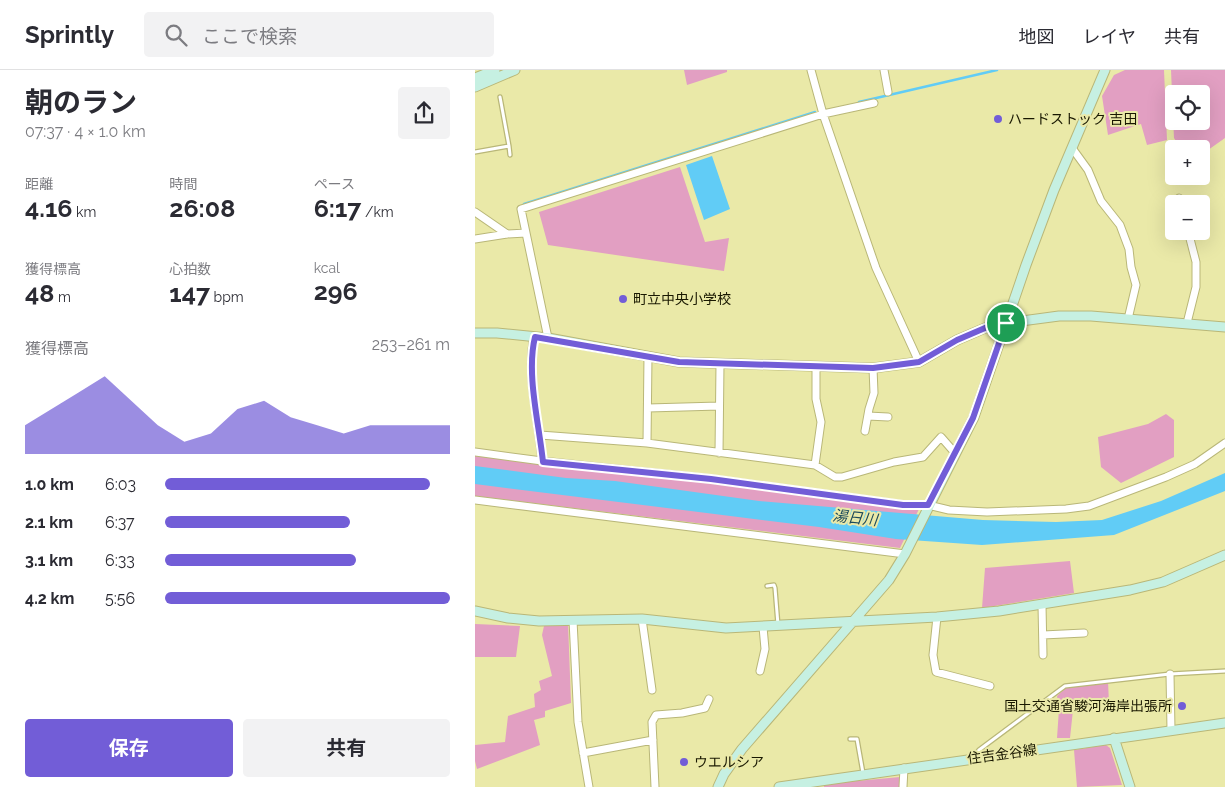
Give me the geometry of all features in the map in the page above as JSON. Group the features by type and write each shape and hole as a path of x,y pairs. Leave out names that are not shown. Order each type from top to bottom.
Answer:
{"street":[{"path":"475,78 495,70"},
{"path":"475,86 515,70"},
{"path":"811,70 823,114 876,268 919,362"},
{"path":"884,70 888,92"},
{"path":"718,787 724,774 742,750 889,580 906,551 973,418 1037,237 1105,70"},
{"path":"548,338 521,209 823,114 874,103"},
{"path":"1072,148 1088,170 1101,202 1120,225 1129,249 1136,285 1128,319"},
{"path":"475,212 507,234"},
{"path":"475,239 526,233"},
{"path":"1187,323 1196,287 1196,262 1190,240"},
{"path":"475,332 548,338 679,362 873,368 919,362 957,340 985,328 1006,323 1059,316 1091,316 1225,327"},
{"path":"535,337 531,350 543,462"},
{"path":"647,443 648,356"},
{"path":"719,453 720,364"},
{"path":"815,465 821,422 815,399 816,366"},
{"path":"865,431 874,393 873,368"},
{"path":"647,408 719,406"},
{"path":"868,416 888,417"},
{"path":"540,435 647,443 815,465 835,477 842,477 894,462 923,457 941,438 955,453"},
{"path":"475,452 543,462 711,479 903,505 928,505 949,510 987,512 1066,509 1089,506 1195,464 1225,443"},
{"path":"475,500 906,551"},
{"path":"475,611 508,618 539,621 643,619 726,628 937,617 1042,605 1122,591 1163,582 1225,556"},
{"path":"1042,605 1043,655"},
{"path":"937,617 933,655 936,672 990,686"},
{"path":"643,619 652,690"},
{"path":"573,620 578,722 589,787"},
{"path":"759,671 765,650 763,627"},
{"path":"1043,635 1084,633"},
{"path":"1170,674 1171,730"},
{"path":"655,787 652,722 656,715 682,713 705,708 709,699"},
{"name":"住吉金谷線","path":"779,787 1225,723"},
{"path":"1114,738 1130,787"},
{"path":"583,753 653,740"},
{"path":"903,787 905,768"}],"lane":[{"path":"500,96 510,154"},
{"path":"475,152 509,146"},
{"path":"767,586 774,585 775,588 779,626"},
{"path":"972,758 979,750 1065,686 1170,674 1225,671"},
{"path":"850,739 857,739 863,774"}],"shaded area":[{"path":"684,70 727,70 727,72 687,85"},
{"path":"1125,70 1164,70 1165,130 1167,130 1167,140 1147,145 1141,124 1108,135 1102,96 1114,75"},
{"path":"1171,70 1225,70 1225,138 1210,149 1210,140 1175,140 1174,130 1210,130 1210,85 1172,85"},
{"path":"680,167 705,242 729,238 724,271 548,245 539,212"},
{"path":"1166,414 1174,420 1174,457 1121,483 1101,467 1098,437 1148,424"},
{"path":"475,456 711,479 919,509 900,548 475,496"},
{"path":"1070,561 1074,593 982,608 985,568"},
{"path":"568,622 571,703 545,711 545,717 534,720 540,745 477,769 475,745 505,742 508,716 535,707 534,694 541,690 539,681 552,676 542,635 544,626"},
{"path":"475,624 520,626 516,657 475,657"},
{"path":"1108,681 1109,704 1073,710 1070,738 1057,738 1059,709 1057,696 1068,686"},
{"path":"1106,745 1110,748 1122,785 1077,787 1074,750"},
{"path":"900,777 899,787 824,787 824,784"}],"water":[{"path":"712,156 730,209 704,220 686,165"},
{"name":"湯日川","path":"475,466 566,478 615,481 759,501 983,520 1056,522 1102,520 1161,501 1225,473 1225,491 1114,535 982,545 896,539 819,527 475,484"}],"waterway":[{"path":"859,102 997,70"},
{"path":"524,204 815,112"}],"place":[{"name":"ハードストック 吉田","path":"998,119"},
{"name":"町立中央小学校","path":"623,299"},
{"name":"国土交通省駿河海岸出張所","path":"1182,706"},
{"name":"ウエルシア","path":"684,762"}],"route":[{"path":"1006,323 973,418 928,505 903,505 661,473 543,462 531,350 535,337 679,362 873,368 919,362 957,340 985,328 1006,323"}]}
